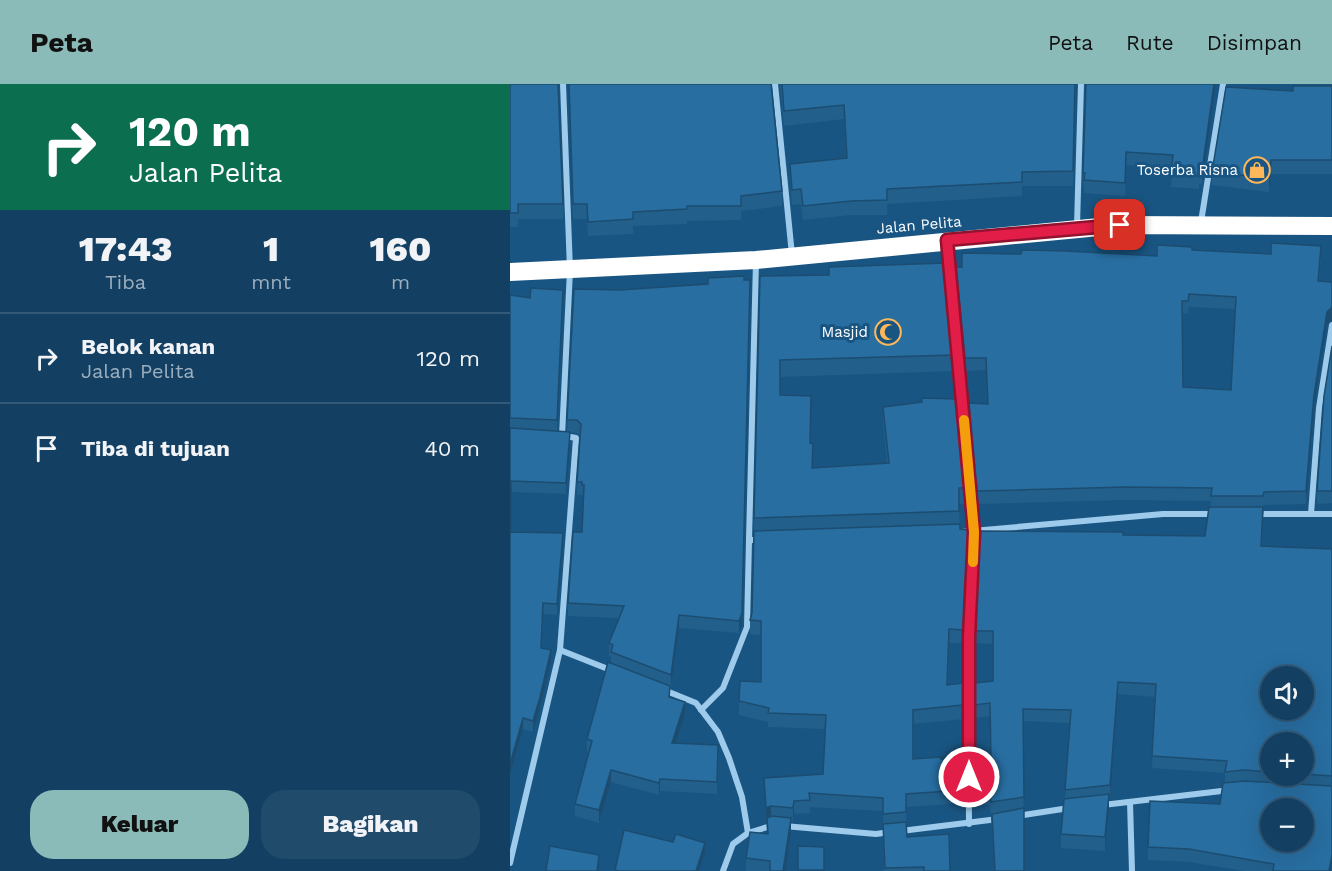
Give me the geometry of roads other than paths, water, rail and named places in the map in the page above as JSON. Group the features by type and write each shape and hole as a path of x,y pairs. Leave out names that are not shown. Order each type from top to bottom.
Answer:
{"highway":[{"name":"Jalan Pelita","path":"510,272 756,260 1120,225 1332,226"}],"street":[{"path":"562,436 570,270 563,84"},
{"path":"775,84 792,256"},
{"path":"1077,229 1081,84"},
{"path":"1200,226 1223,84"},
{"path":"947,240 974,532 969,637 969,824"},
{"path":"701,710 723,688 747,627 756,260"},
{"path":"1311,514 1319,408 1332,325"},
{"path":"510,863 560,650 576,438 550,436"},
{"path":"950,532 974,532 1162,514 1220,514"},
{"path":"1242,514 1332,514"},
{"path":"749,540 772,539"},
{"path":"560,650 623,674"},
{"path":"654,687 696,703 718,732 742,797 748,833"},
{"path":"1097,805 1233,790"},
{"path":"1130,802 1132,871"},
{"path":"1011,817 1075,807"},
{"path":"723,871 733,844 748,833 771,825 876,834 1001,819"}],"place":[{"name":"Toserba Risna","path":"1257,170"},
{"name":"Masjid","path":"888,332"}]}
